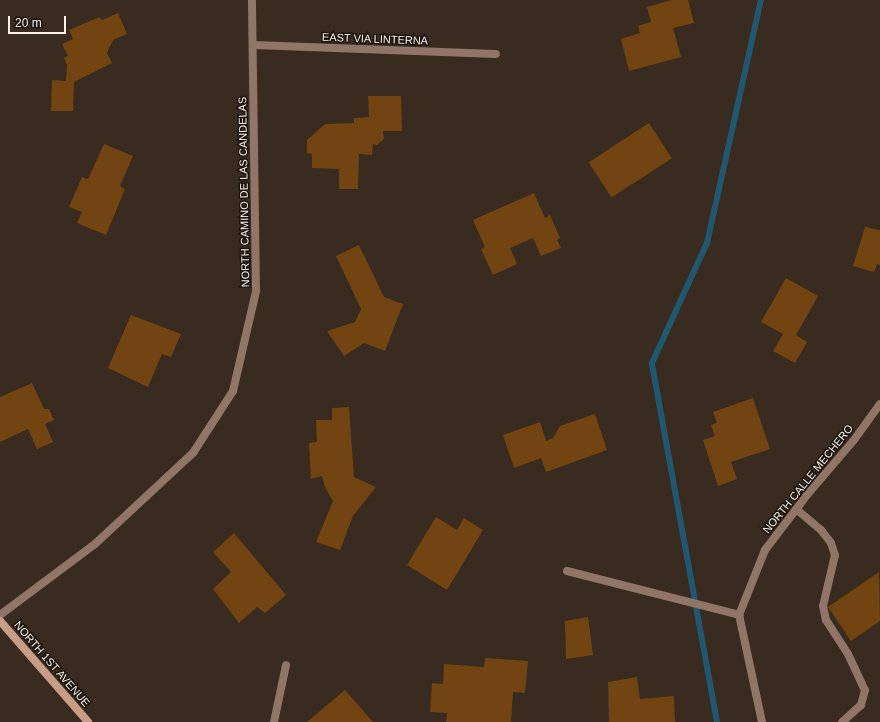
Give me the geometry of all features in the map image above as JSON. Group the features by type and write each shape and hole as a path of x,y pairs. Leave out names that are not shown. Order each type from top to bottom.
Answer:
{"main road":[{"name":"NORTH 1ST AVENUE","path":"0,621 88,722"}],"street":[{"name":"NORTH CAMINO DE LAS CANDELAS","path":"0,615 95,544 193,453 233,390 256,291 252,0"},
{"name":"EAST VIA LINTERNA","path":"253,45 496,54"},
{"name":"NORTH CALLE MECHERO","path":"739,615 765,550 796,509 854,440 880,404"},
{"path":"796,509 821,530 831,543 835,555 823,606 826,620 848,654 865,690 861,704 842,722"},
{"path":"567,571 739,615 762,722"},
{"path":"274,722 286,665"}],"building":[{"path":"671,0 688,0 694,23 673,28 681,57 629,71 621,39 640,33 638,26 651,22 647,7"},
{"path":"118,13 127,34 113,40 107,53 112,63 74,82 73,111 51,111 52,80 66,81 67,65 64,58 68,56 62,44 73,39 69,30 99,17 102,20"},
{"path":"368,96 401,96 402,131 383,131 384,139 377,145 373,144 372,155 359,154 358,189 339,189 339,169 312,168 312,154 307,153 307,140 325,124 354,123 354,118 369,117"},
{"path":"649,123 672,158 611,197 589,162"},
{"path":"104,144 133,156 120,186 125,189 106,235 77,223 82,212 69,207 82,177 88,179"},
{"path":"534,193 545,218 550,215 560,238 557,240 561,248 541,256 533,238 510,248 517,264 493,275 481,249 485,247 473,220"},
{"path":"865,227 880,230 880,265 877,264 874,272 853,266"},
{"path":"359,245 384,297 403,304 385,351 364,343 344,356 327,331 355,322 361,309 336,256"},
{"path":"786,278 818,296 796,335 807,342 795,363 773,351 783,334 761,322"},
{"path":"131,315 181,334 171,357 162,354 148,387 108,368"},
{"path":"32,383 44,409 49,409 54,420 45,424 53,442 37,449 28,429 0,442 0,397"},
{"path":"753,398 770,449 731,462 737,479 718,486 703,440 715,436 711,425 717,423 713,412"},
{"path":"349,407 354,477 376,487 353,516 340,550 316,542 333,501 325,487 322,476 311,479 309,443 317,442 316,420 332,420 332,408"},
{"path":"595,414 607,450 546,472 541,458 514,468 503,435 540,422 546,441 553,438 560,426"},
{"path":"436,517 457,530 464,518 483,530 447,590 407,565"},
{"path":"234,533 286,595 265,613 257,607 239,623 213,589 231,572 213,552"},
{"path":"879,572 880,621 851,641 828,607"},
{"path":"588,617 593,655 566,659 565,621"},
{"path":"485,658 528,661 525,693 513,692 511,722 446,722 447,713 430,712 432,683 443,684 444,664 484,667"},
{"path":"637,677 640,699 674,696 675,722 609,722 608,682"},
{"path":"345,690 373,722 307,722"}],"waterway":[{"path":"717,722 652,363 707,243 761,0"}]}
